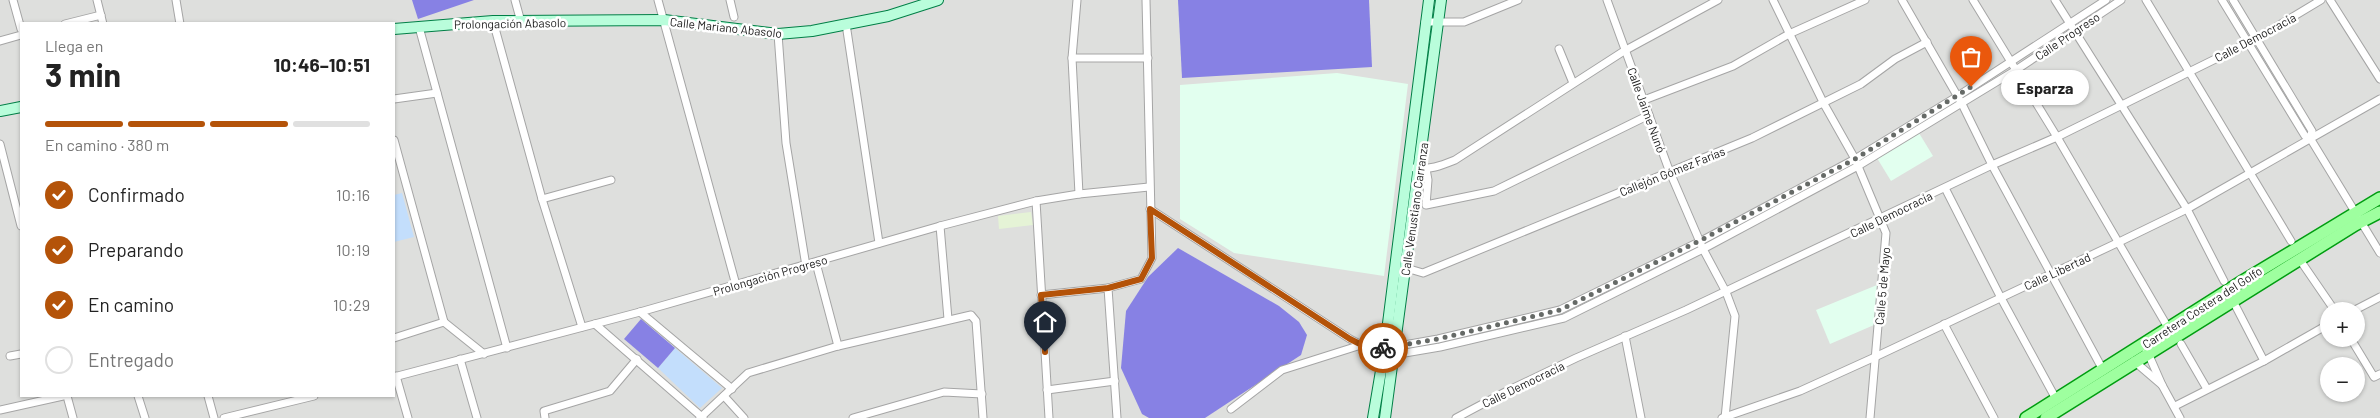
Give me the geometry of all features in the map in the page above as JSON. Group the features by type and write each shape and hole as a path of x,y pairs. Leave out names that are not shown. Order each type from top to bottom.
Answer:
{"main road":[{"name":"Calle Mariano Abasolo","path":"600,21 664,20 778,34 812,31 888,16 938,0"},
{"name":"Calle Venustiano Carranza","path":"1385,418 1389,351 1406,167 1429,0"},
{"name":"Calle Venustiano Carranza","path":"1373,418 1406,268 1423,169 1437,23 1441,0"},
{"name":"Prolongación Abasolo","path":"395,29 493,21 600,21"},
{"path":"0,111 20,107"},
{"name":"Carretera Costera del Golfo","path":"2046,418 2132,358 2203,320 2300,260 2380,198"},
{"name":"Carretera Costera del Golfo","path":"2174,336 2198,309 2357,217 2380,212"},
{"name":"Carretera Costera del Golfo","path":"2026,418 2103,370 2132,358"}],"street":[{"path":"13,0 20,25"},
{"path":"97,0 103,22"},
{"path":"176,0 180,22"},
{"path":"515,0 521,22"},
{"path":"658,0 736,285"},
{"path":"730,0 734,18"},
{"path":"1077,0 1072,58 1079,194"},
{"path":"1041,295 1108,288 1141,279 1152,258 1146,0"},
{"path":"1425,22 1464,22 1518,0"},
{"name":"Calle Jaime Nunó","path":"1607,0 1624,51 1669,170 1701,240 1703,249 1726,292 1735,316 1724,418"},
{"path":"1406,167 1423,169 1455,160 1573,82 1624,51 1718,0"},
{"name":"Calle 5 de Mayo","path":"1773,0 1824,104 1855,159 1886,233 1870,418"},
{"path":"1644,100 1733,66 1789,34 1865,0"},
{"path":"1902,0 1958,96 1992,165 2053,274 2103,370"},
{"path":"1972,0 2057,137 2118,243 2207,389"},
{"path":"2055,0 2187,209 2224,281"},
{"name":"Calle Progreso","path":"1389,351 1560,310 1701,240 1855,159 1958,96 2106,0"},
{"name":"Calle Progreso","path":"1361,345 1372,350 1389,351 1440,347 1564,318 1703,249 1858,166 1962,104 2122,0"},
{"path":"2146,0 2291,241"},
{"path":"2222,0 2305,136 2310,138 2380,253"},
{"path":"2233,0 2312,131 2310,138"},
{"name":"Calle Democracia","path":"1456,418 1507,391 1625,336 1726,292 1992,165 2057,137 2256,38 2321,0"},
{"path":"2330,0 2380,79"},
{"path":"73,22 102,15"},
{"path":"493,21 542,199 582,327"},
{"path":"846,24 879,243"},
{"path":"420,27 507,348"},
{"path":"778,34 786,143 806,266"},
{"path":"0,41 20,35"},
{"name":"Callejón Gómez Farías","path":"1406,268 1423,273 1580,209 1669,170 1752,138 1861,84 1895,59 1927,42"},
{"path":"1559,49 1573,82"},
{"path":"1072,58 1148,58"},
{"path":"395,99 437,93"},
{"name":"Calle Libertad","path":"1724,418 1800,390 1875,357 2118,243 2187,209 2380,99"},
{"path":"1423,169 1428,180 1426,205 1494,191 1649,115"},
{"path":"0,144 20,222"},
{"path":"395,144 444,322 484,354"},
{"path":"542,199 611,180"},
{"name":"Prolongación Progreso","path":"395,377 640,312 806,266 879,243 1036,201 1079,194 1149,187"},
{"path":"1945,188 2000,298 2056,399"},
{"path":"1036,201 1049,418"},
{"path":"1150,209 1361,345"},
{"path":"940,226 948,319"},
{"path":"2300,260 2329,302"},
{"path":"816,263 838,346"},
{"path":"1108,288 1117,418"},
{"path":"2365,305 2380,297"},
{"path":"2233,302 2264,361"},
{"path":"2198,309 2203,320"},
{"path":"1560,310 1564,318"},
{"path":"640,312 732,389"},
{"path":"595,324 701,417 748,373 838,346 965,315 974,316 983,418"},
{"path":"395,338 444,322"},
{"path":"1944,324 1994,418"},
{"path":"2175,406 2264,361 2320,329"},
{"path":"1625,336 1641,418"},
{"path":"1231,409 1282,370 1361,345"},
{"path":"2356,347 2374,377 2380,374"},
{"path":"2147,349 2162,385 2180,418"},
{"path":"10,356 20,354"},
{"path":"2132,358 2162,385"},
{"path":"460,359 477,418"},
{"path":"544,415 610,391 637,359"},
{"path":"395,377 408,418"},
{"path":"1047,390 1115,381"},
{"path":"853,418 944,392 982,394"},
{"path":"724,396 744,418"},
{"path":"0,410 58,397"},
{"path":"66,397 72,418"},
{"path":"138,397 144,418"},
{"path":"208,397 214,418"},
{"path":"224,418 310,397"}],"shaded area":[{"path":"0,0 2380,0 2380,418 0,418"},
{"path":"412,0 474,0 418,19"},
{"path":"1178,0 1369,0 1372,67 1182,78"},
{"path":"1337,73 1408,84 1384,276 1234,253 1180,219 1180,85"},
{"path":"1919,133 1933,156 1891,181 1877,158"},
{"path":"402,193 414,237 395,242 395,195"},
{"path":"1031,212 1033,225 999,229 998,216"},
{"path":"1178,248 1279,306 1299,322 1307,335 1301,355 1205,418 1149,418 1142,414 1121,368 1126,311 1148,277"},
{"path":"1877,285 1874,325 1830,344 1816,310"},
{"path":"641,319 675,348 658,368 624,339"},
{"path":"675,348 722,388 700,408 658,368"}],"way so far":[{"path":"1383,348 1438,339 1560,310 1701,240 1855,159 1971,87"}],"place":[{"name":"Esparza","path":"1971,87"}],"route":[{"path":"1045,352 1041,295 1108,288 1141,279 1152,258 1150,209 1350,339 1372,350 1383,348"}]}
